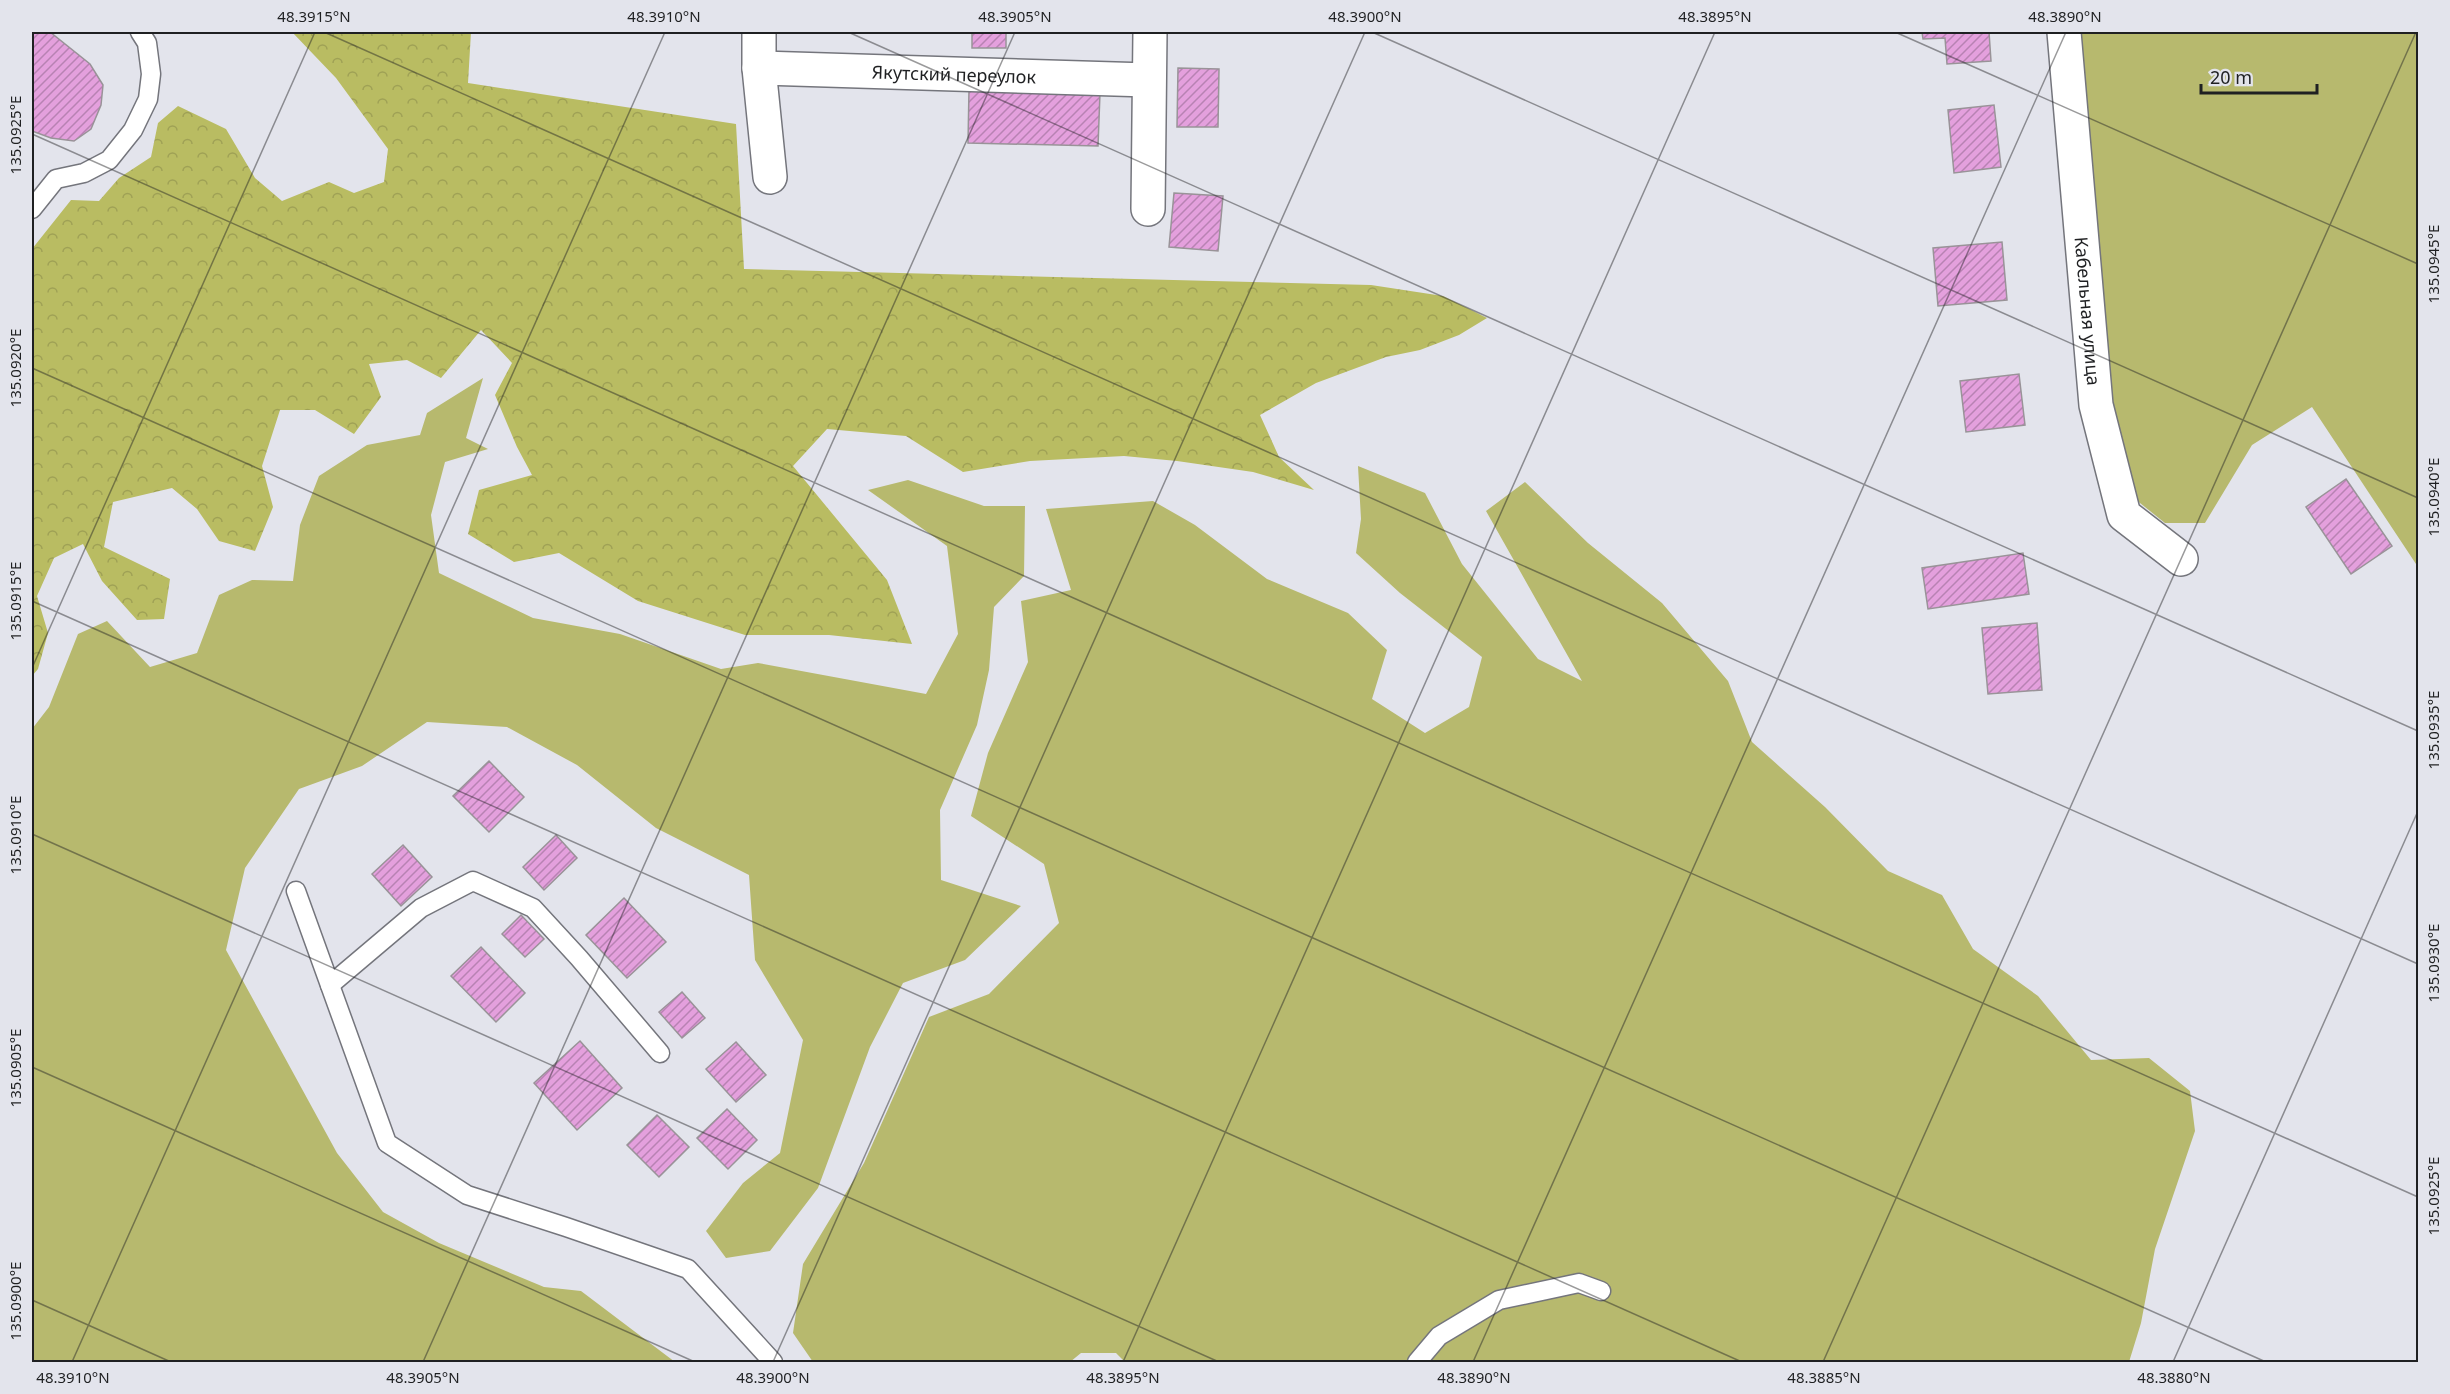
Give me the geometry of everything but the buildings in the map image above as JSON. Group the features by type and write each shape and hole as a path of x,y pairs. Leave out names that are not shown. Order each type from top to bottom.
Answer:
{"street":[{"path":"759,32 759,68 770,177"},
{"path":"1148,210 1150,32"},
{"name":"Кабельная улица","path":"2064,32 2096,405 2124,515 2181,559"},
{"name":"Якутский переулок","path":"759,68 1148,80"}],"lane":[{"path":"32,209 56,179 84,173 109,160 133,130 148,99 151,74 147,43 140,32"},
{"path":"330,985 421,908 473,881 533,908 660,1053"},
{"path":"296,891 387,1143 466,1195 687,1269 773,1362"},
{"path":"1417,1362 1439,1335 1499,1300 1579,1283 1601,1291"}],"green space":[{"path":"292,32 471,32 468,83 736,124 744,269 1371,285 1443,296 1487,318 1459,335 1420,350 1386,357 1316,383 1260,415 1279,457 1314,490 1253,472 1124,456 1030,461 963,472 906,436 827,429 793,466 887,580 912,644 829,635 745,635 638,601 559,553 514,562 468,534 479,490 532,475 517,447 495,395 512,363 481,330 441,378 407,360 369,364 381,397 354,434 315,410 280,410 262,466 273,507 255,551 219,541 197,509 172,488 113,502 104,547 170,579 164,619 137,620 102,581 83,544 54,558 37,596 48,633 38,669 32,676 32,249 71,200 99,201 119,178 151,157 158,123 178,106 226,129 255,178 282,201 329,182 354,193 384,182 388,149 336,78"},
{"path":"2078,32 2418,32 2418,567 2312,407 2252,445 2205,523 2165,523 2135,499 2107,395"},
{"path":"483,378 466,438 488,449 445,462 431,515 439,573 533,618 620,634 721,669 758,663 926,694 958,634 947,546 868,490 908,480 984,506 1025,506 1024,576 994,607 989,670 977,725 940,810 941,880 1021,906 965,960 903,983 870,1047 818,1188 770,1251 726,1258 706,1231 743,1183 780,1153 803,1040 755,960 749,875 656,828 577,765 507,727 427,722 362,766 299,789 245,868 226,950 337,1153 383,1212 439,1243 544,1287 581,1291 675,1362 32,1362 32,729 49,707 78,634 107,621 150,667 197,653 219,595 252,580 293,581 300,525 319,476 367,445 420,435 427,413"},
{"path":"1358,466 1425,493 1462,564 1538,659 1582,681 1486,511 1525,482 1588,543 1662,603 1728,681 1752,742 1825,807 1888,871 1942,895 1973,949 2038,996 2091,1060 2149,1058 2190,1091 2195,1131 2155,1249 2141,1323 2129,1362 1125,1362 1116,1353 1081,1353 1070,1362 813,1362 793,1333 803,1264 864,1163 929,1017 989,994 1059,923 1044,864 971,816 988,753 1028,662 1021,601 1071,590 1046,509 1153,501 1195,525 1267,579 1348,613 1387,650 1372,699 1425,733 1469,707 1482,657 1400,593 1356,553 1361,519"}]}
